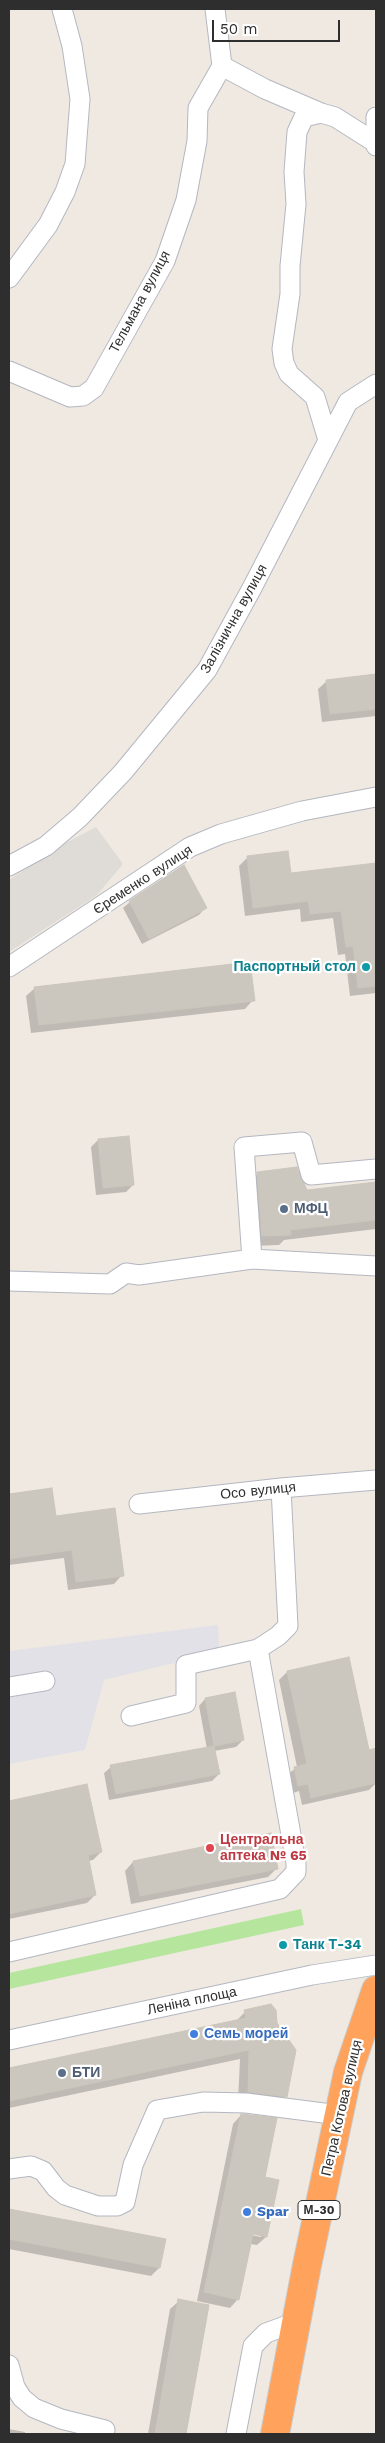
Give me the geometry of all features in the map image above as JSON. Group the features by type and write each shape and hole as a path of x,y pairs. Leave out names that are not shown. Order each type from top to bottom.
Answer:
{"highway":[{"name":"Петра Котова вулиця","path":"275,2434 296,2322 354,2049 376,1990"}],"street":[{"path":"9,278 48,225 65,192 76,164 80,99 72,46 62,9"},
{"path":"215,9 222,66 266,89 321,113 335,117 376,144"},
{"name":"Тельмана вулиця","path":"9,371 70,397 83,396 94,388 165,261 186,200 197,141 198,108 222,66"},
{"path":"321,113 304,117 297,132 294,172 296,204 290,266 290,294 282,349 284,363 289,374 315,397 328,440"},
{"path":"376,117 376,144"},
{"name":"Залізнична вулиця","path":"9,866 46,846 80,817 123,772 207,670 252,588 348,402 376,384"},
{"name":"Єременко вулиця","path":"9,967 190,847 221,834 302,811 376,797"},
{"path":"252,1258 244,1147 302,1142 312,1175 376,1169"},
{"path":"9,1281 110,1284 126,1273 139,1275 252,1258 376,1266"},
{"name":"Осо вулиця","path":"139,1504 281,1488 376,1480"},
{"path":"130,1716 186,1703 186,1665 258,1649 278,1636 288,1626 281,1488"},
{"path":"9,1952 280,1889 296,1872 296,1863 258,1649"},
{"path":"9,1687 45,1681"},
{"name":"Леніна площа","path":"9,2040 312,1975 376,1965"},
{"path":"9,2170 31,2166 43,2171 56,2188 66,2195 98,2206 117,2206 125,2202 133,2165 157,2110 204,2102 246,2103 339,2116"},
{"path":"236,2434 253,2346 266,2333 296,2322"},
{"path":"9,2365 15,2387 22,2398 34,2408 61,2419 105,2430"}],"shaded area":[{"path":"96,827 123,864 97,895 9,952 9,880 60,846"},
{"path":"218,1625 219,1652 104,1680 85,1750 9,1764 9,1651"}],"green space":[{"path":"301,1909 304,1925 9,1989 9,1973"}],"building":[{"path":"376,674 376,709 330,714 326,680"},
{"path":"288,851 291,873 376,863 376,986 358,988 353,946 346,947 341,911 310,914 308,901 253,908 247,856"},
{"path":"184,865 207,908 149,939 129,901"},
{"path":"250,962 255,1001 39,1025 34,987"},
{"path":"129,1136 134,1185 103,1188 98,1139"},
{"path":"297,1167 307,1190 376,1182 376,1220 290,1230 291,1235 262,1236 257,1172"},
{"path":"52,1488 56,1516 115,1508 124,1576 76,1582 72,1550 9,1559 9,1494"},
{"path":"349,1657 369,1750 376,1748 376,1783 311,1798 308,1784 298,1786 294,1767 307,1764 287,1671"},
{"path":"235,1692 244,1740 214,1746 205,1698"},
{"path":"214,1746 220,1774 116,1794 110,1765"},
{"path":"87,1784 102,1852 88,1855 96,1895 9,1914 9,1801"},
{"path":"271,1833 278,1869 140,1896 133,1861"},
{"path":"271,2004 276,2010 277,2023 296,2050 287,2097 248,2092 249,2050 9,2101 9,2068 246,2018 244,2010"},
{"name":"Spar","path":"241,2114 277,2118 265,2177 279,2180 267,2237 253,2234 239,2300 204,2292"},
{"path":"9,2209 166,2239 160,2268 9,2239"},
{"path":"178,2299 209,2305 186,2434 155,2434"}],"place":[{"name":"Паспортный стол","path":"366,967"},
{"name":"МФЦ","path":"284,1209"},
{"name":"Центральна аптека № 65","path":"210,1848"},
{"name":"Танк Т-34","path":"283,1945"},
{"name":"Семь морей","path":"194,2034"},
{"name":"БТИ","path":"62,2073"},
{"name":"Spar","path":"247,2212"}]}
